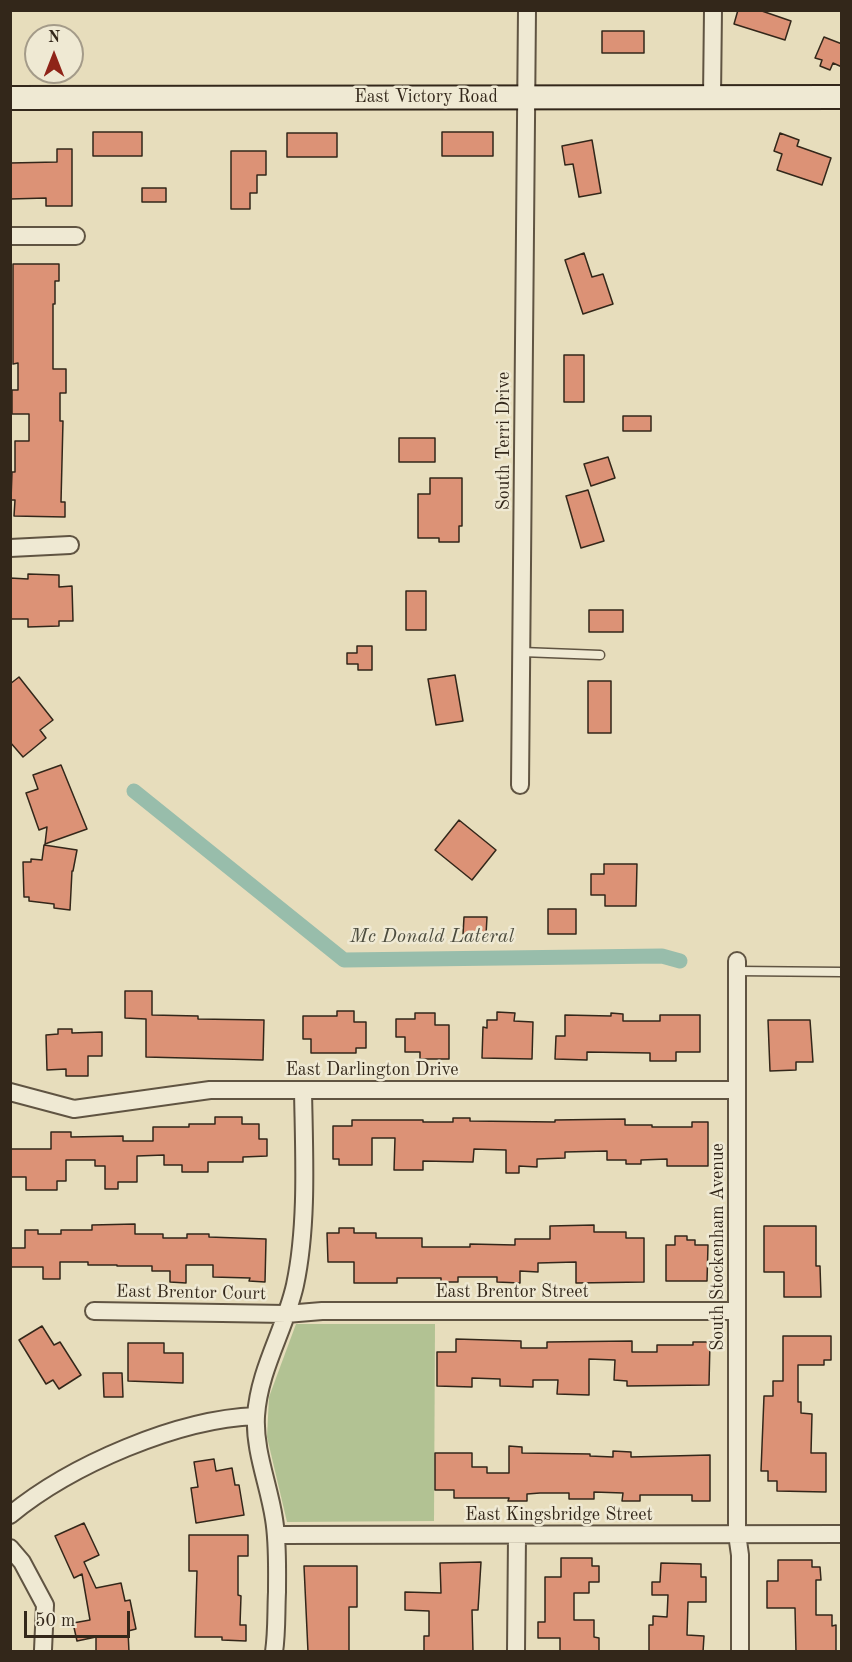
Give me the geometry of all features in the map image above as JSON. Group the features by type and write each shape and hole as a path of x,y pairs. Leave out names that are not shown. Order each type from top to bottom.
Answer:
{"main road":[{"name":"East Victory Road","path":"10,98 842,97"}],"street":[{"name":"South Terri Drive","path":"520,785 527,10"},
{"path":"712,97 713,10"},
{"path":"10,236 76,236"},
{"path":"10,548 70,545"},
{"name":"South Stockenham Avenue","path":"737,966 737,1534 740,1555 740,1652"},
{"path":"274,1652 276,1535 258,1447 256,1416 261,1382 295,1286 300,1255 304,1162 303,1089"},
{"name":"East Darlington Drive","path":"10,1092 74,1109 210,1090 737,1090"},
{"name":"East Brentor Court","path":"94,1311 286,1314"},
{"name":"East Brentor Street","path":"286,1314 322,1311 737,1311"},
{"path":"10,1515 60,1480 118,1452 182,1429 231,1417 256,1416"},
{"path":"516,1652 517,1534"},
{"name":"East Kingsbridge Street","path":"276,1535 842,1534"},
{"path":"10,1548 22,1562 45,1605 41,1651"}],"lane":[{"path":"522,652 600,655"},
{"path":"737,966 842,972"}],"green space":[{"path":"296,1324 435,1324 434,1521 287,1522 267,1437 269,1397"}],"building":[{"path":"738,10 759,10 791,21 785,40 734,24"},
{"path":"602,31 644,31 644,53 602,53"},
{"path":"824,37 842,44 842,67 833,63 830,70 820,66 822,60 815,58"},
{"path":"93,132 142,132 142,156 93,156"},
{"path":"442,132 493,132 493,156 442,156"},
{"path":"287,133 337,133 337,157 287,157"},
{"path":"780,133 799,140 797,146 831,158 822,185 777,170 782,154 774,151"},
{"path":"592,140 601,193 579,197 573,164 565,165 562,146"},
{"path":"57,149 72,149 72,206 46,206 46,198 10,199 10,163 57,162"},
{"path":"231,151 266,151 266,175 257,175 257,193 250,193 250,209 231,209"},
{"path":"142,188 166,188 166,202 142,202"},
{"path":"584,253 592,277 603,274 613,304 583,314 565,260"},
{"path":"13,264 59,264 59,281 55,281 55,304 53,304 53,369 66,369 66,393 60,393 60,421 63,421 61,502 65,502 65,517 14,516 15,500 11,500 12,472 15,472 15,441 29,441 29,414 12,414 12,390 18,390 18,363 13,364"},
{"path":"564,355 584,355 584,402 564,402"},
{"path":"623,416 651,416 651,431 623,431"},
{"path":"399,438 435,438 435,462 399,462"},
{"path":"608,457 615,478 591,486 584,464"},
{"path":"430,478 462,478 462,526 459,526 459,542 439,542 439,538 418,538 418,494 430,494"},
{"path":"588,490 604,541 581,548 566,496"},
{"path":"28,574 59,575 59,587 72,586 73,621 59,621 59,626 28,627 28,619 10,619 10,578 28,579"},
{"path":"406,591 426,591 426,630 406,630"},
{"path":"589,610 623,610 623,632 589,632"},
{"path":"357,646 372,646 372,670 358,670 358,664 347,664 347,653 357,653"},
{"path":"455,675 463,721 436,725 428,679"},
{"path":"19,677 53,720 40,730 46,738 23,757 10,742 10,684"},
{"path":"588,681 611,681 611,733 588,733"},
{"path":"61,765 87,829 45,844 47,827 39,830 26,793 38,789 33,775"},
{"path":"459,820 496,850 472,880 435,850"},
{"path":"44,845 77,850 72,871 70,910 54,908 54,904 29,901 29,897 24,897 23,862 31,862 31,859 42,860"},
{"path":"604,864 637,864 636,906 605,906 605,895 591,895 591,874 604,874"},
{"path":"548,909 576,909 576,934 548,934"},
{"path":"464,917 487,917 486,935 463,935"},
{"path":"125,991 152,991 152,1015 198,1016 198,1019 264,1020 263,1060 146,1057 146,1019 125,1018"},
{"path":"337,1011 354,1011 354,1022 366,1022 366,1048 356,1048 356,1053 311,1053 311,1039 303,1039 303,1016 337,1016"},
{"path":"497,1012 515,1013 514,1021 533,1022 532,1059 482,1058 483,1027 487,1028 487,1020 497,1020"},
{"path":"415,1013 435,1013 435,1025 449,1025 449,1059 420,1059 420,1052 405,1052 405,1037 396,1037 396,1019 415,1019"},
{"path":"611,1013 623,1014 623,1021 660,1021 660,1015 700,1015 700,1052 676,1052 676,1061 650,1061 650,1053 587,1052 587,1060 555,1059 556,1036 565,1036 565,1015 611,1016"},
{"path":"768,1020 810,1020 813,1062 796,1062 796,1070 770,1071"},
{"path":"58,1029 72,1029 72,1033 102,1032 102,1056 88,1056 88,1076 66,1076 66,1069 47,1070 46,1035 58,1034"},
{"path":"215,1117 242,1117 242,1124 259,1124 259,1139 267,1139 267,1156 243,1157 243,1162 208,1162 208,1172 182,1172 182,1165 164,1165 164,1155 137,1156 137,1182 118,1182 118,1189 105,1189 105,1166 95,1166 95,1160 66,1160 66,1181 57,1181 57,1190 26,1190 26,1177 10,1177 10,1149 51,1149 51,1132 71,1132 71,1137 123,1136 123,1141 153,1141 153,1127 215,1124"},
{"path":"453,1118 470,1118 470,1121 555,1122 555,1120 625,1119 625,1125 652,1125 652,1127 692,1127 692,1122 708,1122 708,1166 667,1166 667,1159 641,1160 641,1164 626,1164 626,1160 607,1160 607,1151 565,1152 565,1158 537,1159 537,1167 519,1166 519,1173 506,1173 506,1150 474,1149 473,1162 423,1161 423,1170 394,1170 395,1138 372,1138 372,1165 339,1165 339,1159 333,1159 333,1126 352,1126 352,1120 453,1122"},
{"path":"135,1224 135,1234 163,1234 163,1238 187,1238 187,1234 209,1234 209,1237 266,1239 265,1282 249,1281 250,1278 213,1277 213,1265 186,1265 186,1283 170,1282 170,1271 152,1271 152,1266 60,1262 60,1279 43,1279 43,1267 10,1267 10,1248 25,1248 25,1230 38,1230 38,1234 61,1234 61,1230 92,1230 92,1225"},
{"path":"594,1225 594,1232 626,1232 626,1238 644,1238 644,1282 576,1283 576,1262 538,1263 538,1272 520,1271 520,1283 497,1282 497,1277 458,1277 458,1282 441,1282 441,1278 397,1278 397,1283 354,1283 354,1262 328,1262 327,1233 339,1233 339,1228 354,1228 354,1233 376,1233 376,1238 422,1238 422,1247 470,1247 470,1244 515,1245 515,1239 550,1239 550,1226"},
{"path":"764,1226 816,1226 816,1266 820,1266 821,1297 784,1297 784,1272 764,1272"},
{"path":"675,1236 687,1236 687,1240 695,1240 695,1245 708,1245 707,1281 666,1281 666,1245 675,1245"},
{"path":"42,1326 54,1345 60,1342 81,1375 59,1389 53,1380 46,1384 19,1340"},
{"path":"783,1336 831,1336 831,1360 824,1360 824,1365 798,1365 798,1402 801,1402 801,1413 812,1414 811,1453 826,1453 826,1492 777,1491 777,1481 768,1481 768,1471 761,1471 764,1396 773,1396 773,1381 783,1381"},
{"path":"456,1339 521,1341 521,1348 547,1348 547,1342 632,1341 632,1352 657,1352 657,1345 693,1345 693,1342 710,1342 709,1385 627,1386 627,1381 614,1380 615,1360 589,1359 589,1395 557,1394 558,1380 533,1380 533,1387 500,1386 500,1379 472,1378 472,1387 437,1386 437,1352 456,1352"},
{"path":"128,1343 164,1343 164,1353 183,1353 183,1383 128,1381"},
{"path":"103,1373 122,1373 123,1397 104,1397"},
{"path":"509,1446 522,1447 522,1453 590,1454 590,1456 613,1457 613,1451 631,1452 631,1457 710,1455 710,1501 692,1501 692,1495 640,1495 640,1501 622,1501 623,1493 594,1492 594,1499 569,1499 569,1493 540,1493 527,1494 527,1501 508,1501 509,1498 454,1498 454,1490 435,1490 435,1453 472,1453 472,1467 487,1467 487,1473 509,1473"},
{"path":"214,1459 216,1471 232,1468 235,1485 239,1485 244,1515 196,1523 191,1488 198,1487 194,1462"},
{"path":"84,1523 99,1555 84,1562 96,1588 121,1583 125,1601 130,1600 136,1629 128,1631 129,1652 96,1652 96,1637 77,1641 73,1623 90,1620 82,1574 74,1578 55,1536"},
{"path":"189,1535 248,1535 248,1556 238,1556 238,1595 241,1596 240,1625 246,1625 246,1641 222,1640 222,1637 195,1637 197,1571 189,1571"},
{"path":"561,1558 592,1558 592,1566 599,1566 599,1582 589,1582 589,1593 574,1593 574,1620 594,1620 594,1637 599,1638 599,1652 560,1652 560,1638 538,1638 538,1622 545,1622 545,1577 561,1577"},
{"path":"778,1560 812,1560 812,1567 820,1567 821,1580 816,1580 816,1615 832,1615 832,1626 836,1625 836,1652 796,1652 795,1608 767,1608 767,1581 778,1581"},
{"path":"481,1562 478,1610 472,1610 473,1652 424,1652 424,1636 429,1636 429,1611 405,1610 405,1592 441,1593 440,1563"},
{"path":"661,1563 701,1564 701,1577 706,1577 706,1602 688,1602 687,1635 704,1636 703,1652 649,1652 649,1625 653,1625 653,1616 667,1617 668,1595 652,1595 652,1582 660,1582"},
{"path":"304,1566 357,1566 357,1607 349,1607 349,1652 308,1652"}],"waterway":[{"name":"Mc Donald Lateral","path":"134,791 344,960 662,956 680,961"}]}
